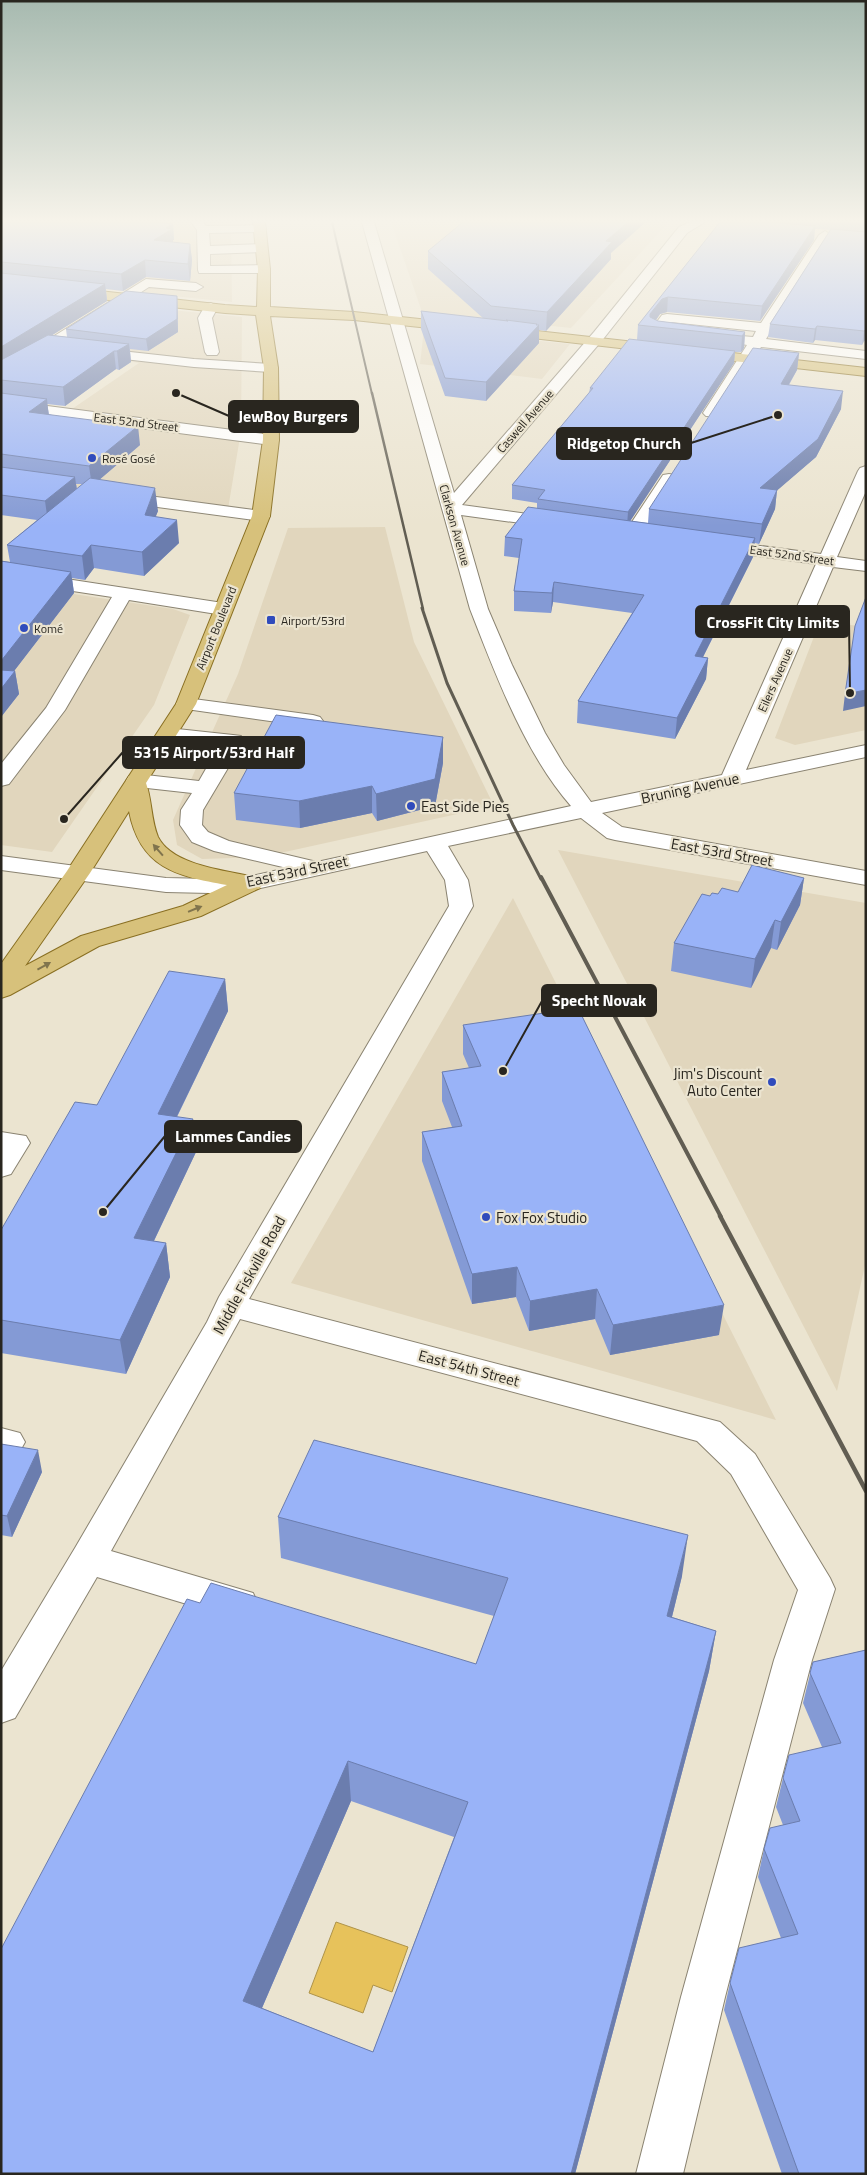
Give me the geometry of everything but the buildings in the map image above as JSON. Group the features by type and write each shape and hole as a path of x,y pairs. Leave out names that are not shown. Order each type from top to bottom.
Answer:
{"main road":[{"name":"Airport Boulevard","path":"1,983 78,873 186,704 223,608 262,516 271,440 271,368 264,324"},
{"path":"428,324 470,328"},
{"path":"489,330 866,372"},
{"path":"137,783 147,837 163,857 188,869 252,883"},
{"path":"1,990 90,941 192,911 252,883"}],"street":[{"path":"1,376 82,324"},
{"path":"206,324 212,352"},
{"name":"Clarkson Avenue","path":"397,324 479,609 500,663 545,752 565,786 587,809"},
{"name":"Caswell Avenue","path":"450,508 607,324"},
{"path":"663,324 657,331 693,335"},
{"path":"721,324 766,328"},
{"path":"706,422 769,324"},
{"path":"729,339 866,355"},
{"path":"48,346 194,363 271,368"},
{"path":"249,350 267,349"},
{"path":"194,363 212,352 231,351"},
{"name":"East 52nd Street","path":"1,405 271,440"},
{"path":"633,534 674,470"},
{"name":"Eilers Avenue","path":"731,779 866,472"},
{"path":"107,495 262,516"},
{"path":"450,508 576,526"},
{"path":"614,531 653,537"},
{"name":"East 52nd Street","path":"701,543 866,566"},
{"path":"1,574 223,608"},
{"path":"1,779 55,710 124,593"},
{"path":"186,704 332,724"},
{"path":"266,714 233,741 192,810 190,825 200,837 222,846 315,868"},
{"path":"168,734 233,741"},
{"name":"Bruning Avenue","path":"513,825 866,751"},
{"path":"137,783 206,788"},
{"name":"East 53rd Street","path":"587,809 606,828 615,833 866,878"},
{"name":"East 53rd Street","path":"1,862 166,885 210,886 252,883 513,825"},
{"name":"Middle Fiskville Road","path":"1,1706 88,1559 230,1305 461,906 462,894 452,870 433,842"},
{"path":"1,1141 16,1143 1,1167"},
{"name":"East 54th Street","path":"230,1305 708,1431 743,1464 817,1589 793,1660 705,1988 659,2174"},
{"path":"88,1559 268,1612"}],"shaded area":[{"path":"96,324 242,324 241,431 228,509 11,477 1,463 72,409 139,363 61,349"},
{"path":"529,324 575,324 571,328"},
{"path":"424,329 570,344 542,379 420,364"},
{"path":"385,527 414,642 493,804 471,811 262,857 202,859 177,845 173,820 238,674 288,528"},
{"path":"1,583 173,609 190,615 154,705 52,852 1,845"},
{"path":"820,621 866,627 866,730 795,745 775,738"},
{"name":"Jim's Discount Auto Center","path":"558,850 866,903 866,1261 837,1391"},
{"path":"513,898 776,1420 291,1283"},
{"path":"336,1922 408,1947 392,1992 373,1985 363,2013 309,1993"}],"railway":[{"path":"356,324 372,394"},
{"path":"372,393 423,609"},
{"path":"422,608 447,683 513,825 541,879"},
{"path":"541,877 721,1217"},
{"path":"720,1216 866,1491"}],"place":[{"name":"JewBoy Burgers","path":"176,393"},
{"name":"Ridgetop Church","path":"778,415"},
{"name":"Rosé Gosé","path":"92,458"},
{"name":"Airport/53rd","path":"271,620"},
{"name":"Komé","path":"24,628"},
{"name":"CrossFit City Limits","path":"850,693"},
{"name":"East Side Pies","path":"411,806"},
{"name":"5315 Airport/53rd Half","path":"64,819"},
{"name":"Specht Novak","path":"503,1071"},
{"name":"Jim's Discount Auto Center","path":"772,1082"},
{"name":"Lammes Candies","path":"103,1212"},
{"name":"Fox Fox Studio","path":"486,1217"}]}
